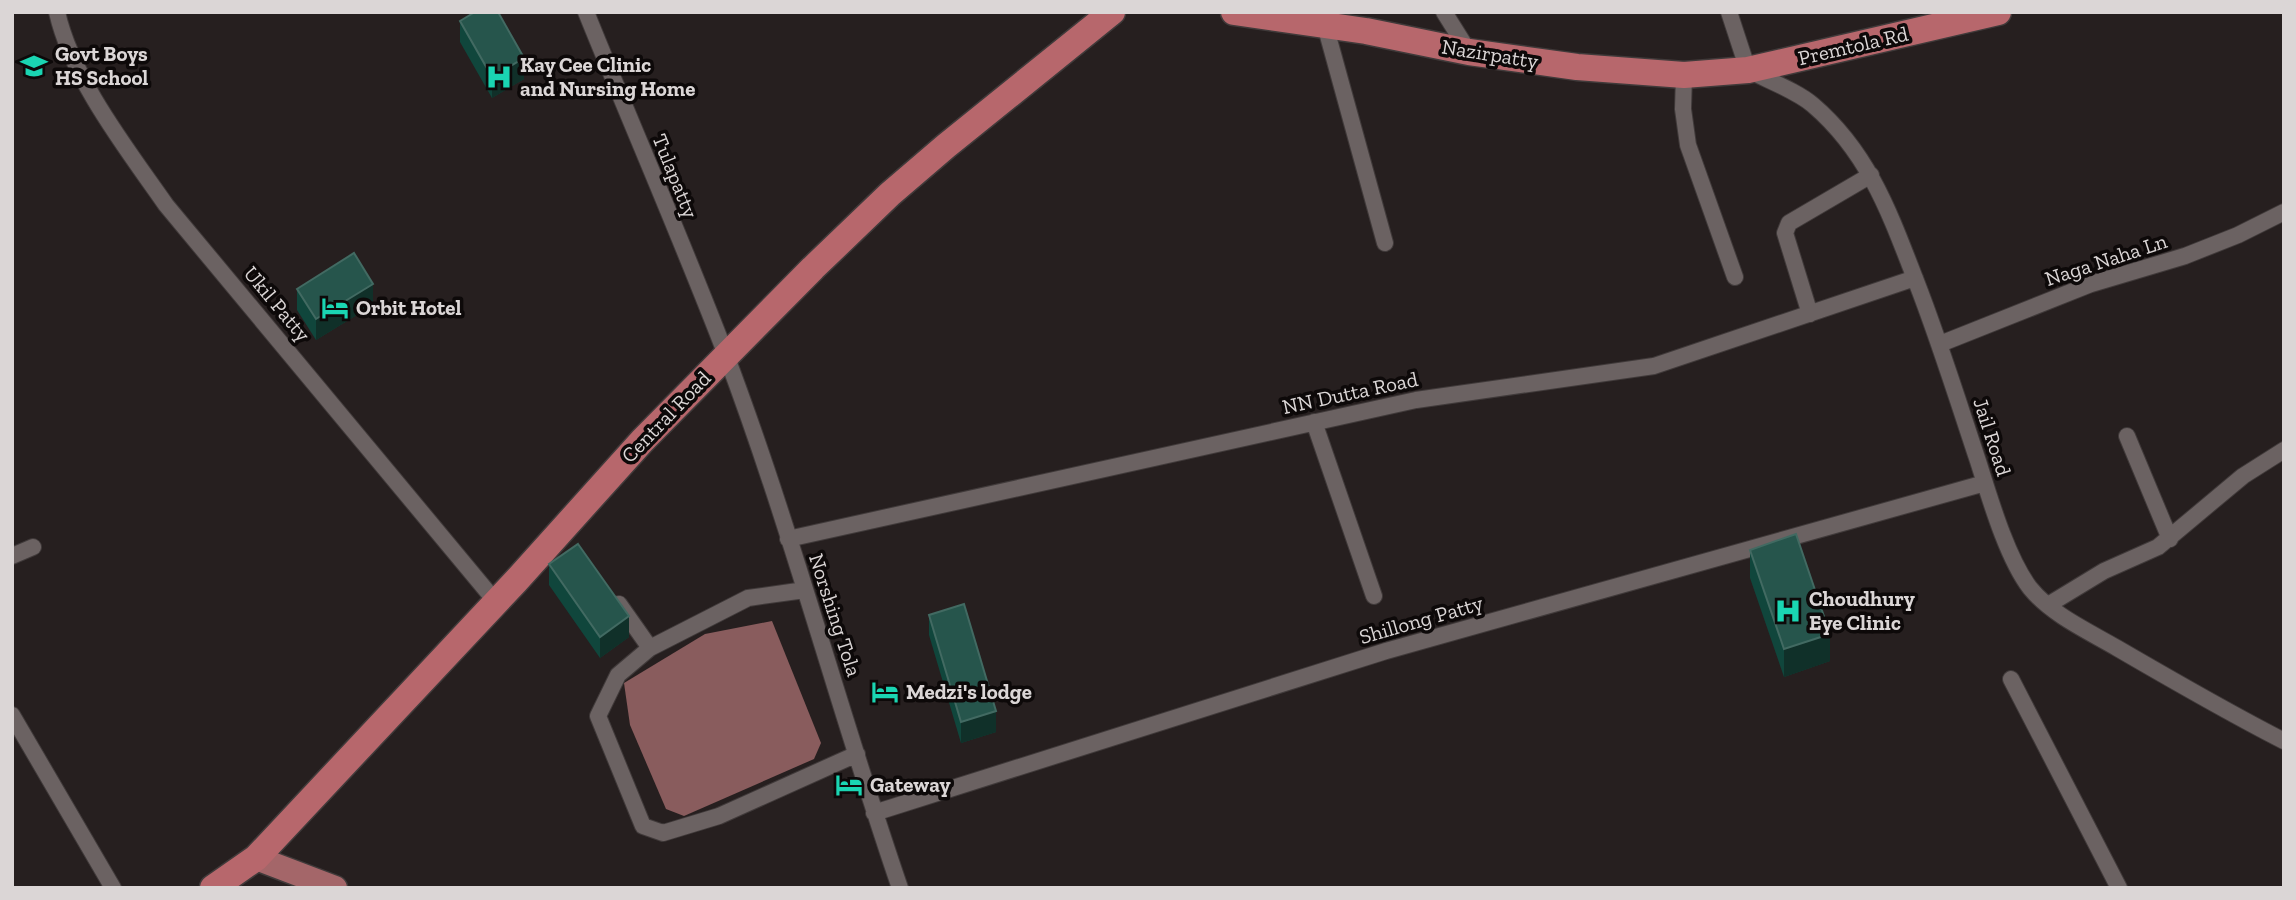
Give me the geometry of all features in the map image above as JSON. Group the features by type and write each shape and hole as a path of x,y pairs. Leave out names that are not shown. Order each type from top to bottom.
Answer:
{"highway":[{"name":"Central Road","path":"213,888 256,858 496,602 568,533 642,441 890,194 1112,12"},
{"name":"Nazirpatty","path":"1234,12 1577,68 1684,75 1748,70"},
{"name":"Premtola Rd","path":"1748,70 1992,13"}],"main road":[{"path":"256,858 335,888"}],"street":[{"name":"Ukil Patty","path":"57,12 77,68 166,205 496,602"},
{"name":"Tulapatty","path":"586,12 726,356"},
{"path":"1444,12 1469,52"},
{"path":"1729,12 1748,70"},
{"path":"1325,25 1385,243"},
{"name":"Jail Road","path":"1748,70 1811,102 1846,136 1871,175 1895,225 1940,344 1984,483 2020,573 2036,595 2085,630 2218,707 2284,741"},
{"path":"1684,75 1683,108 1688,145 1735,277"},
{"path":"1810,314 1785,233 1789,223 1871,175"},
{"name":"Naga Naha Ln","path":"1940,344 2091,284 2185,256 2238,235 2284,212"},
{"name":"NN Dutta Road","path":"789,539 1314,422 1481,389 1654,366 1915,278"},
{"name":"Norshing Tola","path":"726,356 789,539 900,888"},
{"path":"1314,422 1374,596"},
{"path":"2127,436 2170,539"},
{"path":"2048,605 2104,571 2158,547 2243,476 2284,450"},
{"name":"Shillong Patty","path":"874,813 1386,652 1984,483"},
{"path":"12,556 33,547"},
{"path":"805,590 748,598 650,648 618,675 598,716 643,826 663,834 719,816 858,754"},
{"path":"611,593 650,648"},
{"path":"2011,679 2119,888"},
{"path":"12,715 113,888"}],"shaded area":[{"path":"772,621 821,743 814,759 684,816 666,809 630,725 624,683 705,634"}],"building":[{"path":"475,12 498,12 524,58 492,77 460,21"},
{"path":"354,253 373,284 316,319 297,289"},
{"path":"1796,534 1830,634 1784,649 1750,550"},
{"path":"578,544 629,616 600,637 549,564"},
{"path":"964,604 996,711 961,722 929,615"}],"place":[{"name":"Govt Boys HS School","path":"34,66"},
{"name":"Kay Cee Clinic and Nursing Home","path":"499,77"},
{"name":"Orbit Hotel","path":"335,308"},
{"name":"Choudhury Eye Clinic","path":"1788,611"},
{"name":"Medzi's lodge","path":"885,692"},
{"name":"Gateway","path":"849,785"}]}
